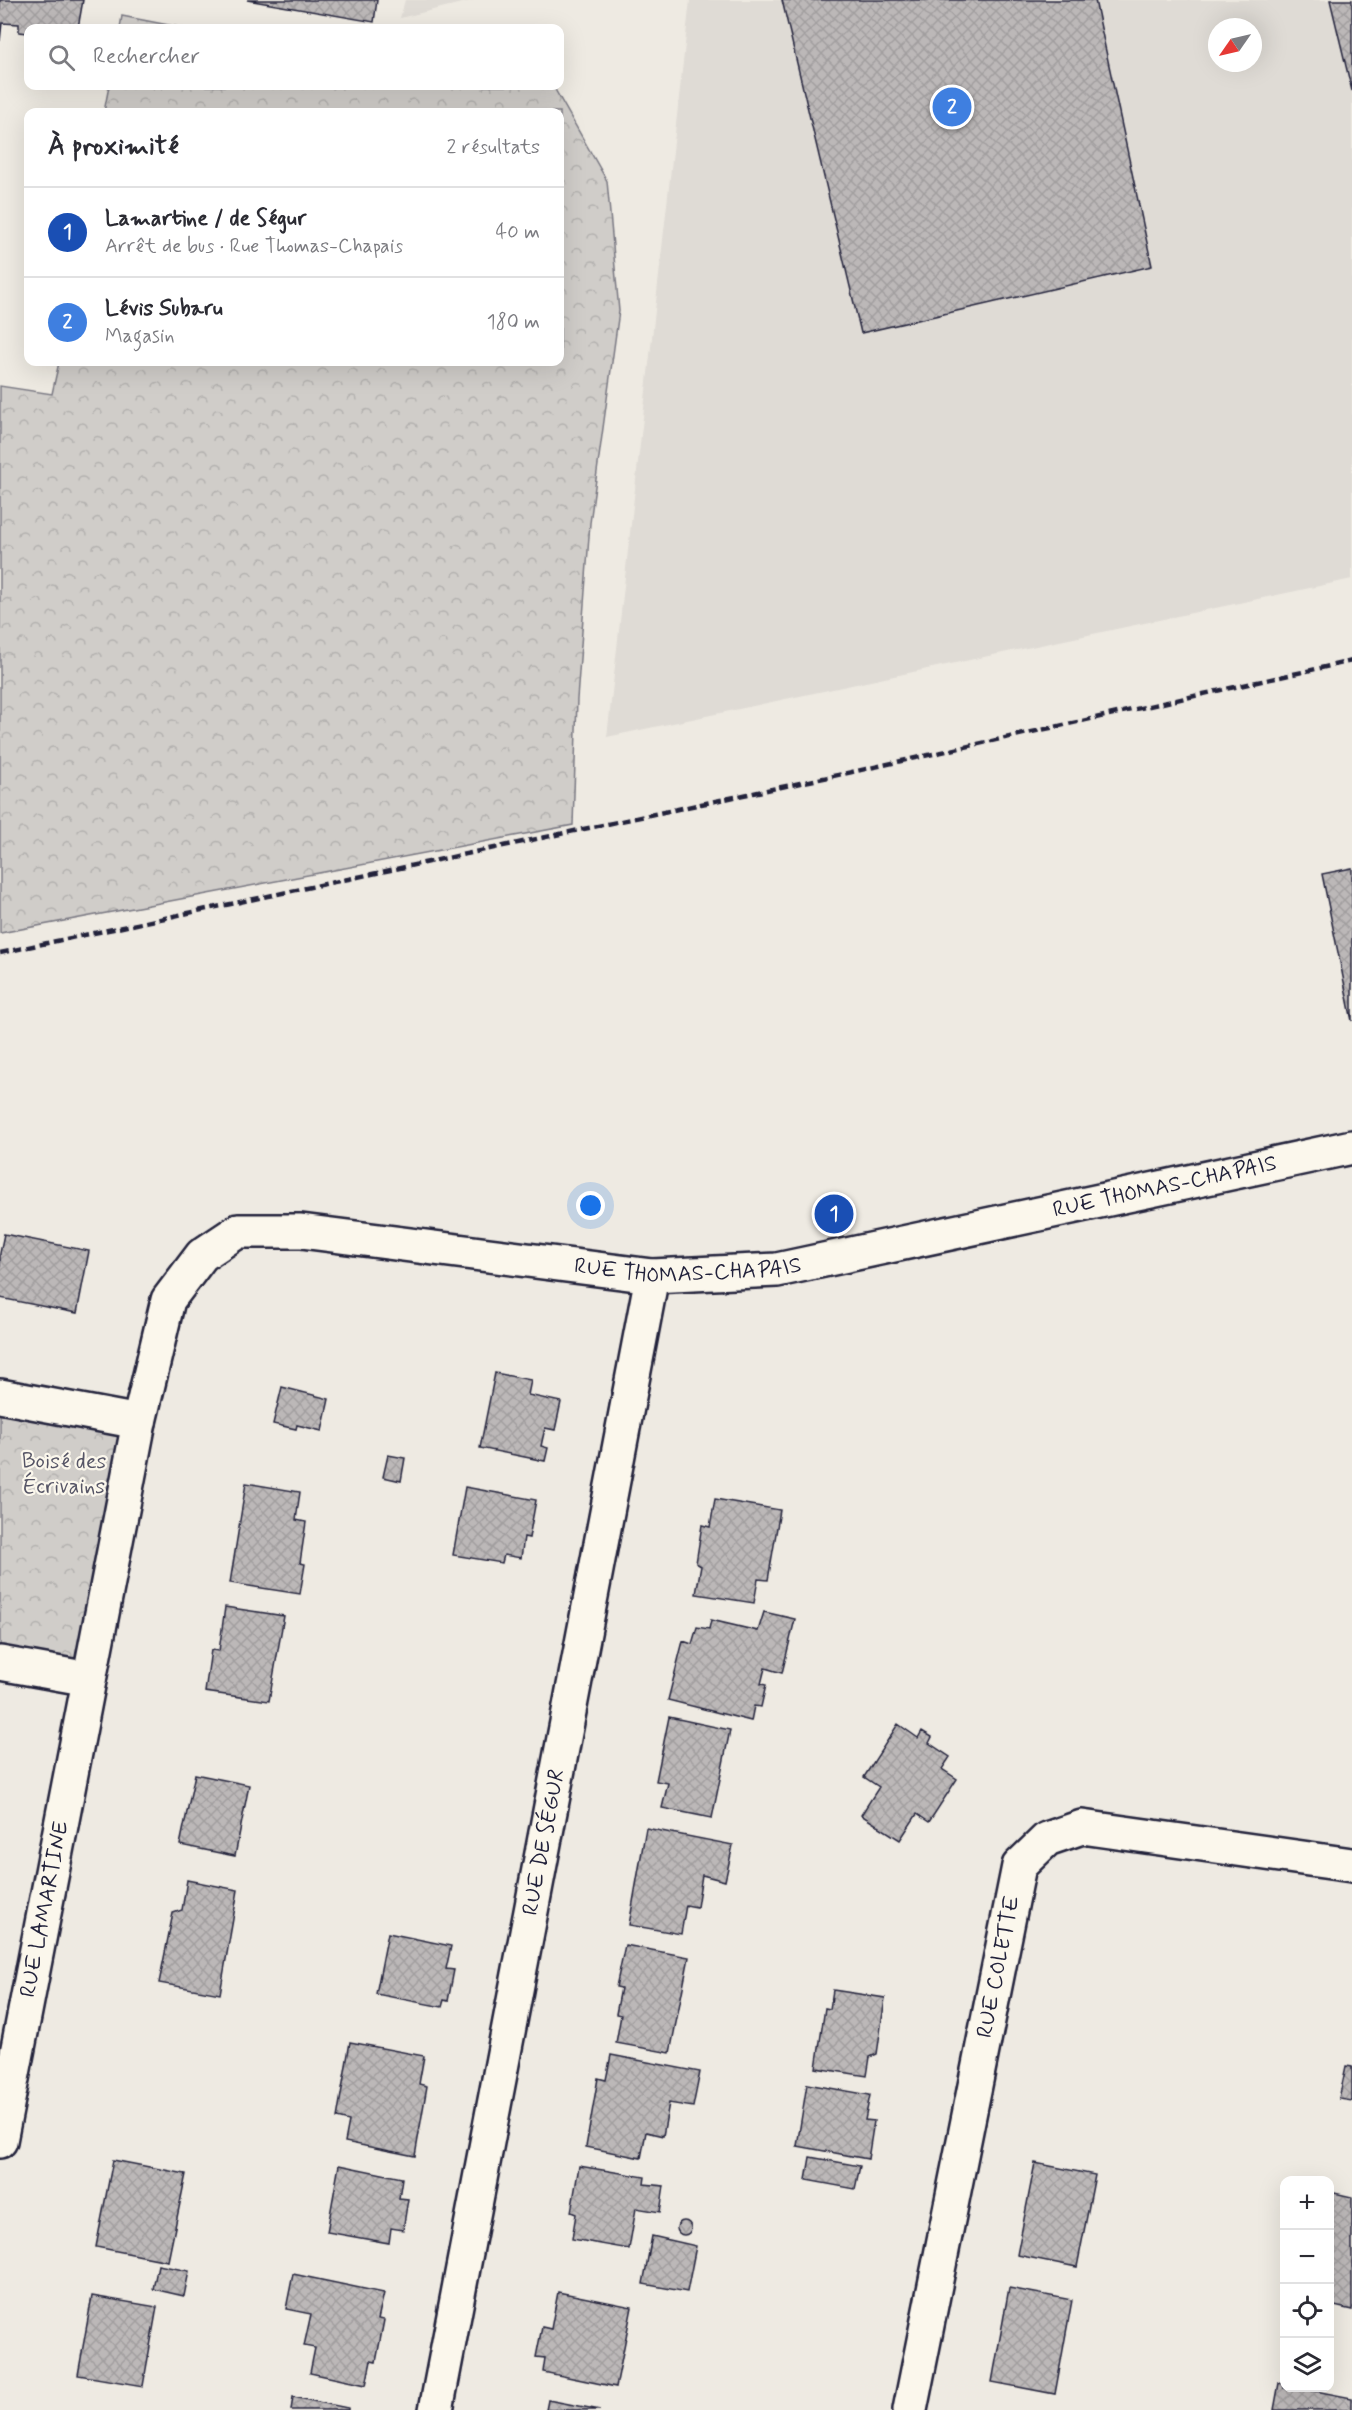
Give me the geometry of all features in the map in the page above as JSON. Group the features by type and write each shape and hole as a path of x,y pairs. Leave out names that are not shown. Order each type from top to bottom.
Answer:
{"street":[{"name":"RUE THOMAS-CHAPAIS","path":"139,1422 168,1300 202,1255 238,1231 302,1232 652,1276 777,1270 1352,1147"},
{"name":"RUE DE SÉGUR","path":"436,2410 652,1276"},
{"path":"0,1396 139,1422"},
{"name":"RUE LAMARTINE","path":"0,2141 139,1422"},
{"path":"0,1663 89,1679"},
{"name":"RUE COLETTE","path":"910,2410 1019,1866 1047,1839 1082,1827 1352,1865"}],"shaded area":[{"path":"405,0 474,0 400,18"},
{"path":"690,0 1352,0 1352,579 607,737"}],"green space":[{"path":"122,16 163,24 121,24"},
{"path":"108,90 555,90 607,181 619,311 590,523 577,699 573,825 0,933 0,386 52,394 58,366 564,366 564,108 105,108"},
{"name":"Boisé des Écrivains","path":"0,1396 139,1422 89,1679 0,1663"}],"building":[{"path":"0,0 83,0 79,24 24,24 24,33 19,32 19,24 2,23 0,41"},
{"path":"247,0 377,0 374,22"},
{"path":"782,0 1095,0 1152,266 861,333"},
{"path":"1330,0 1352,0 1352,91"},
{"path":"1352,868 1352,1021 1322,874"},
{"path":"4,1234 89,1251 77,1313 0,1298 0,1253"},
{"path":"495,1373 531,1380 528,1395 561,1402 555,1430 545,1428 541,1446 548,1448 545,1461 480,1448"},
{"path":"282,1387 329,1399 322,1431 297,1425 296,1429 273,1424"},
{"path":"388,1455 405,1458 401,1481 383,1477"},
{"path":"246,1483 300,1492 296,1520 306,1522 300,1563 305,1564 300,1594 230,1583"},
{"path":"465,1487 536,1500 529,1538 524,1537 521,1558 504,1555 502,1563 453,1555"},
{"path":"715,1499 780,1510 768,1580 758,1579 754,1603 696,1594 701,1566 696,1563 702,1525 710,1527"},
{"path":"225,1607 284,1616 269,1701 205,1692 211,1650 219,1651"},
{"path":"764,1612 795,1619 782,1673 765,1668 761,1684 766,1685 761,1707 754,1706 751,1721 668,1700 683,1641 692,1644 697,1627 709,1629 711,1620 758,1631"},
{"path":"669,1717 730,1730 712,1818 662,1808 668,1783 656,1781"},
{"path":"898,1724 918,1738 922,1731 932,1737 929,1743 950,1757 942,1769 957,1779 929,1822 917,1814 900,1840 861,1815 879,1787 864,1777"},
{"path":"195,1774 249,1785 235,1856 180,1845"},
{"path":"646,1828 733,1845 725,1881 702,1875 697,1907 686,1905 681,1934 629,1925"},
{"path":"187,1880 238,1890 220,1994 159,1983 173,1913 182,1910"},
{"path":"388,1933 451,1946 446,1969 454,1970 448,2001 444,2000 442,2007 376,1994"},
{"path":"625,1945 689,1957 670,2053 616,2043 621,2015 616,2014 621,1988 616,1987"},
{"path":"833,1990 885,1998 877,2054 870,2057 867,2076 816,2068 825,2008 830,2009"},
{"path":"350,2042 424,2056 419,2084 427,2086 415,2156 345,2142 349,2121 337,2118"},
{"path":"611,2055 700,2072 693,2107 669,2103 663,2136 646,2132 641,2158 586,2147 598,2078 606,2080"},
{"path":"1346,2066 1352,2067 1352,2101 1339,2099"},
{"path":"807,2084 870,2095 865,2120 874,2121 868,2159 797,2146"},
{"path":"810,2157 860,2166 855,2189 806,2180"},
{"path":"113,2160 186,2174 168,2261 96,2247"},
{"path":"1035,2163 1095,2175 1077,2267 1017,2255"},
{"path":"339,2165 402,2178 399,2198 408,2199 403,2230 391,2228 389,2243 327,2232"},
{"path":"579,2166 645,2177 644,2184 664,2186 660,2212 636,2208 629,2249 572,2239 576,2214 571,2212"},
{"path":"1334,2193 1352,2197 1352,2310 1334,2306"},
{"path":"681,2221 687,2221 691,2228 687,2235 681,2235 677,2231 677,2225"},
{"path":"652,2236 696,2246 687,2292 643,2284"},
{"path":"158,2265 189,2271 184,2296 153,2289"},
{"path":"293,2274 384,2293 378,2319 384,2320 376,2362 371,2361 366,2385 310,2373 315,2348 304,2346 311,2314 286,2309"},
{"path":"1009,2288 1072,2300 1055,2394 992,2382"},
{"path":"558,2292 632,2307 616,2387 543,2372 545,2358 536,2357 542,2327 551,2329"},
{"path":"92,2296 157,2307 143,2386 78,2375"},
{"path":"1279,2383 1280,2392 1321,2392 1352,2398 1352,2410 1274,2410"},
{"path":"293,2397 348,2408 348,2410 291,2410"},
{"path":"548,2400 600,2410 546,2410"}],"railway":[{"path":"0,953 852,772 1352,661"}],"place":[{"name":"Lévis Subaru","path":"952,107"},
{"name":"Lamartine / de Ségur","path":"834,1214"}]}
